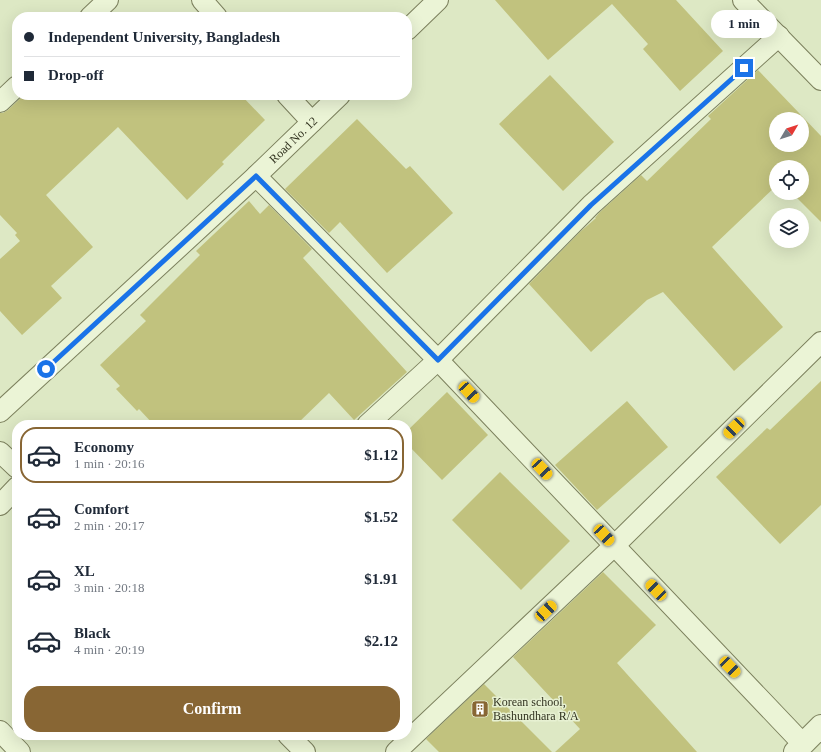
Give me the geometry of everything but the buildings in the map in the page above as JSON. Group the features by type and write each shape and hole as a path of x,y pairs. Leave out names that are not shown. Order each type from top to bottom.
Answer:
{"street":[{"path":"95,12 108,0"},
{"path":"202,0 213,12"},
{"path":"412,25 438,0"},
{"path":"744,0 821,80"},
{"path":"373,420 438,360 591,205 779,36"},
{"path":"292,100 312,122"},
{"name":"Road No. 12","path":"0,412 256,176 335,100"},
{"path":"256,176 438,360 614,546 799,748 821,726"},
{"path":"412,737 614,546 821,342"},
{"path":"0,452 12,463"},
{"path":"0,505 12,493"},
{"path":"0,731 20,752"},
{"path":"293,740 305,752"},
{"path":"396,752 409,740"}],"place":[{"name":"Korean school, Bashundhara R/A","path":"480,709"}],"route":[{"path":"46,369 256,176 438,360 591,205 744,68"}]}
